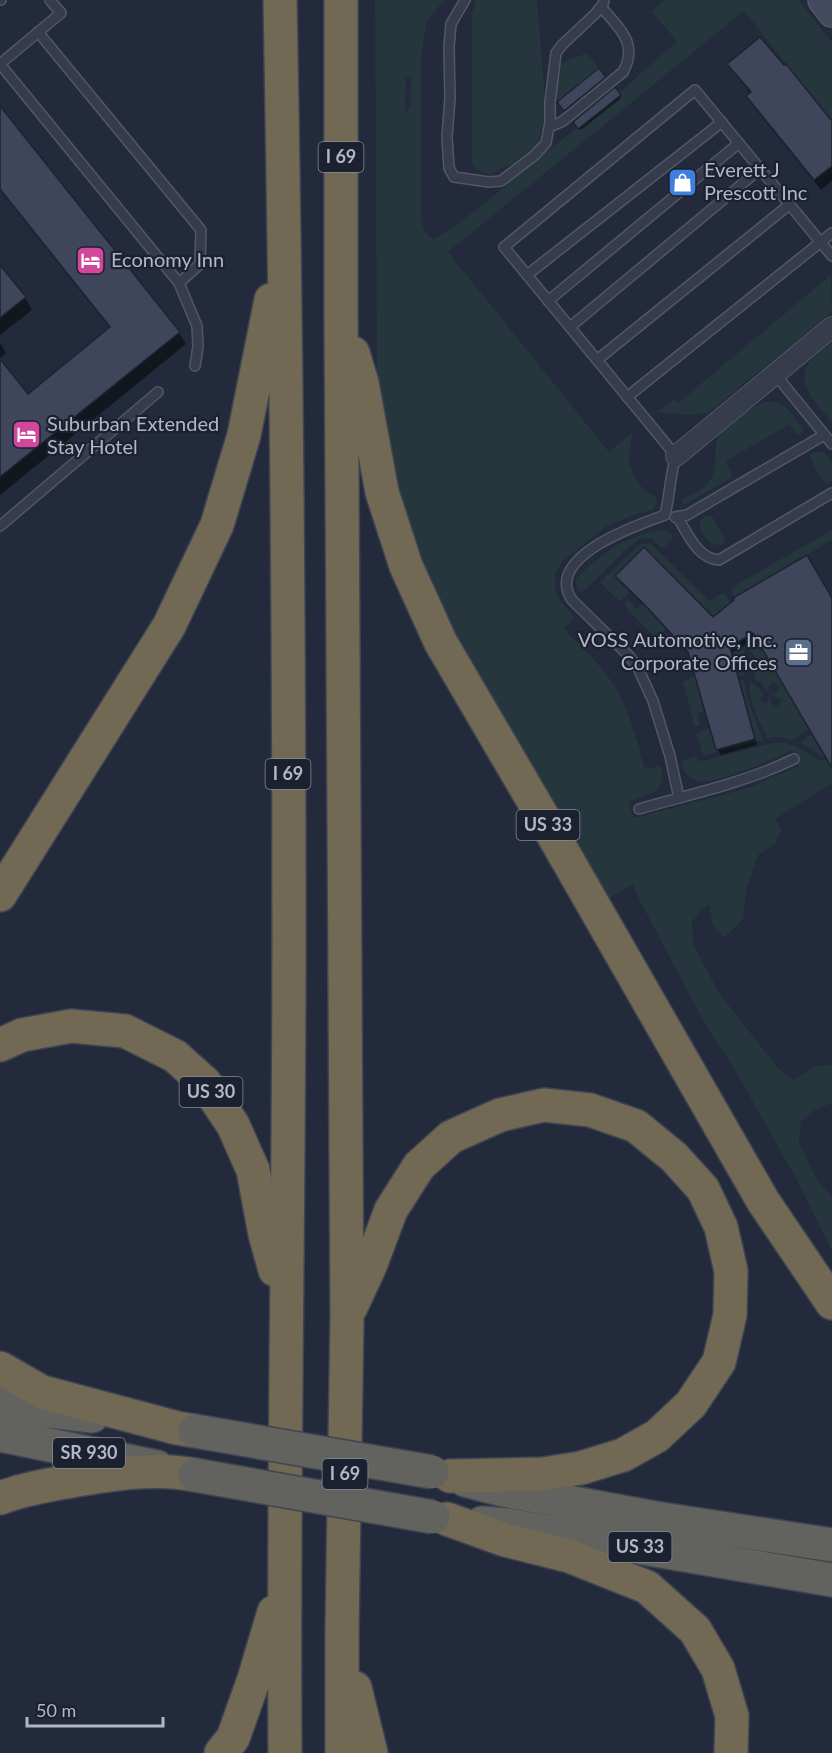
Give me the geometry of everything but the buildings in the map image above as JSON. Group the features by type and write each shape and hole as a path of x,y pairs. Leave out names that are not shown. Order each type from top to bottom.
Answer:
{"highway":[{"name":"I 69","path":"280,0 289,921 284,1579 285,1753"},
{"name":"I 69","path":"341,0 347,1317 342,1753"},
{"path":"0,895 169,626 217,525 244,435 284,236"},
{"name":"US 33","path":"341,314 362,383 382,492 406,566 441,643 763,1201 832,1303"},
{"name":"US 30","path":"0,1045 22,1035 71,1026 125,1031 175,1056 205,1083 233,1125 253,1170 265,1234 286,1312"},
{"path":"347,1317 370,1266 391,1210 419,1166 451,1137 500,1115 544,1105 590,1110 636,1126 674,1157 703,1189 721,1227 731,1271 730,1315 719,1362 691,1404 657,1436 623,1455 581,1468 543,1474 441,1474"},
{"path":"0,1368 42,1392 186,1429 441,1474 503,1490 655,1518 832,1545"},
{"name":"SR 930","path":"0,1402 40,1410 186,1429"},
{"name":"SR 930","path":"0,1435 186,1473"},
{"name":"US 33","path":"0,1497 23,1489 112,1474 186,1473 440,1518 508,1525 832,1580"},
{"path":"440,1518 505,1540 569,1556 647,1587 695,1630 718,1670 732,1716 731,1753"},
{"path":"221,1753 233,1738 254,1679 284,1579"},
{"path":"342,1632 371,1753"}],"main road":[{"path":"822,0 832,13"}],"street":[{"path":"676,456 832,327"}],"lane":[{"path":"50,0 61,13 0,64 179,283 197,326 198,346 195,366"},
{"path":"465,0 451,24 449,47 450,98 447,137 449,168 454,177 476,181 501,181 535,155 546,143 550,125 556,53 602,4 627,39 628,64 623,72 563,121 550,125"},
{"path":"38,32 201,231 200,264 179,283"},
{"path":"665,515 671,471 676,456 504,247 695,90 832,256"},
{"path":"527,275 722,122"},
{"path":"548,301 739,143"},
{"path":"570,327 760,169"},
{"path":"597,360 789,204"},
{"path":"627,397 832,232"},
{"path":"775,374 832,444"},
{"path":"0,526 158,392"},
{"path":"679,798 670,756 653,701 641,672 628,655 572,600 567,592 565,581 568,572 579,560 608,538 665,515 678,518 687,515 824,435"},
{"path":"678,518 699,551 710,560 719,560 832,493"},
{"path":"639,809 744,780 794,759"}],"shaded area":[{"path":"375,0 445,0 426,25 421,59 421,208 424,230 434,239 461,222 620,95 619,93 677,41 651,11 664,0 798,0 832,42 832,121 744,11 448,252 609,452 632,433 629,457 632,470 641,486 656,497 653,510 633,515 605,527 561,563 555,575 555,590 561,602 573,616 564,629 597,663 620,695 629,716 645,769 659,766 662,769 661,783 654,792 628,802 634,818 745,789 799,766 792,750 731,775 698,781 686,774 681,761 696,756 698,760 703,761 777,742 795,746 820,761 832,758 832,783 775,819 782,829 775,844 758,855 747,887 743,919 724,938 713,926 709,905 701,909 692,923 694,946 719,993 778,1068 794,1080 815,1066 832,1065 832,1103 814,1110 801,1122 799,1143 816,1178 832,1197 832,1251 798,1182 689,994 633,884 609,898 460,641 425,569 402,512 377,393","holes":["411,76 410,108 405,112 406,78"]},
{"path":"476,0 537,0 544,85 544,120 537,145 515,162 489,175 476,169 472,163 472,14"},
{"path":"587,53 599,68 557,102 561,64"},
{"path":"831,275 832,312 714,408 707,413 688,415 657,412 674,399 678,403"},
{"path":"832,343 832,422 808,392 804,375 813,358"},
{"path":"767,401 779,403 796,418 803,428 801,435 796,434 790,424 726,461 732,474 731,478 683,504 684,497 700,490 712,477 716,445 721,433 740,416"},
{"path":"818,451 824,452 832,463 832,481 826,483 814,466 810,455"},
{"path":"707,515 712,516 725,540 722,545 713,544 705,538 701,530 700,520"},
{"path":"662,530 672,535 673,538 662,549 652,538 639,539 586,589 581,592 578,589 576,579 611,549 652,531"},
{"path":"832,530 832,540 734,598 731,592 736,585"},
{"path":"650,543 709,601 725,594 730,603 716,619 644,547 615,576 630,591 621,601 600,582 636,548"},
{"path":"629,600 637,609 643,603 665,627 663,634 656,638 627,609 625,604"},
{"path":"756,638 809,729 792,740 780,737 767,738 755,711 749,689 751,681 765,695 760,699 765,704 769,697 771,699 769,701 776,707 782,700 771,694 773,692 775,694 780,688 774,682 768,688 770,690 768,692 760,681 758,683 754,678 755,660 746,644"},
{"path":"741,645 745,655 747,673 738,677 731,651"},
{"path":"695,675 705,711 697,713 700,725 695,727 683,683"},
{"path":"744,680 748,700 763,740 703,756 696,733 710,728 739,681"},
{"path":"812,734 825,756 824,757 800,742"}],"place":[{"name":"Everett J Prescott Inc","path":"683,182"},
{"name":"Economy Inn","path":"90,260"},
{"name":"Suburban Extended Stay Hotel","path":"26,435"},
{"name":"VOSS Automotive, Inc. Corporate Offices","path":"798,652"}]}
